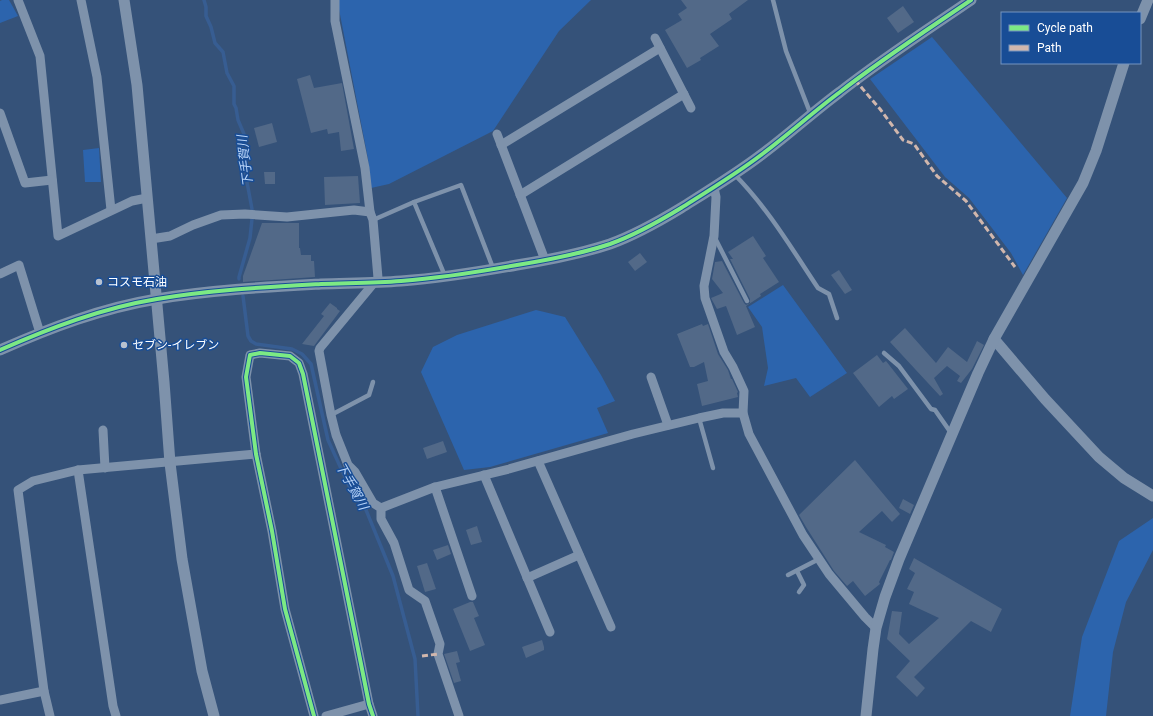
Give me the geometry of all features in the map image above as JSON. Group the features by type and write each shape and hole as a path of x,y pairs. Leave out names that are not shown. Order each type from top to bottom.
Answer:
{"street":[{"path":"18,0 40,56 58,236 132,201 147,198"},
{"path":"81,0 96,77 111,210"},
{"path":"124,0 137,86 152,239 170,463 182,559 202,671 214,716"},
{"path":"335,0 335,21 366,168 378,278 318,351 336,435 348,465 355,472 373,503 381,508"},
{"path":"0,350 68,322 122,306 157,299 248,289 445,277 545,260 603,246 632,235 656,223 714,188 760,156 880,62 971,0"},
{"path":"1141,17 1148,0"},
{"path":"655,38 692,108"},
{"path":"501,145 660,48"},
{"path":"866,716 876,628 898,559 978,373 994,340 1083,183 1096,151 1124,64"},
{"path":"520,195 684,94"},
{"path":"0,113 25,182 52,180"},
{"path":"497,134 545,260"},
{"path":"714,188 716,196 714,236 704,286 705,298 724,352 744,391 743,413 749,434 803,535 829,574 860,612 876,628"},
{"path":"152,239 170,236 193,225 221,215 256,214 288,217 354,210 372,216"},
{"path":"0,274 19,264 40,333"},
{"path":"994,340 1045,399 1099,456 1124,478 1153,496"},
{"path":"314,716 285,609 272,531 256,454 246,377 250,355 260,353 290,356 299,363 303,374 369,704 373,716"},
{"path":"651,377 668,425"},
{"path":"381,508 435,487 538,461 668,425 723,413 743,413"},
{"path":"103,430 105,468"},
{"path":"50,716 44,691 18,490 33,481 78,470 170,463 256,454"},
{"path":"538,461 611,627"},
{"path":"78,470 113,706 116,716"},
{"path":"484,475 550,632"},
{"path":"435,487 472,596"},
{"path":"381,508 381,519 394,543 409,590 425,601 440,644 438,654 459,716"},
{"path":"527,578 579,555"},
{"path":"0,700 44,691"},
{"path":"326,716 369,704"}],"lane":[{"path":"773,0 786,51 811,115"},
{"path":"734,174 770,216 818,288 829,294 838,318"},
{"path":"372,216 460,185 493,270"},
{"path":"414,202 445,277"},
{"path":"714,236 747,301"},
{"path":"884,353 899,366 931,409 935,410 952,435"},
{"path":"331,415 369,395 373,382"},
{"path":"699,418 713,468"},
{"path":"788,575 819,559"},
{"path":"797,571 804,585 799,592"}],"shaded area":[{"path":"9,0 18,16 0,23 0,1"},
{"path":"339,0 591,0 559,31 493,131 389,184 371,188 368,159 338,4"},
{"path":"932,37 1067,198 1023,275 1011,253 969,198 945,177 870,79"},
{"path":"99,148 101,182 85,182 83,150"},
{"path":"783,285 847,373 810,397 796,378 764,386 768,368 762,327 748,307"},
{"path":"536,310 565,317 601,375 615,401 597,408 608,433 490,467 464,470 421,372 433,347 457,335"},
{"path":"1153,518 1153,550 1126,602 1113,652 1106,716 1070,716 1082,637 1119,541"}],"building":[{"path":"681,0 748,0 729,14 732,19 710,34 719,46 700,58 701,60 687,68 665,30 682,20 678,14 687,8"},
{"path":"903,6 914,22 898,33 887,18"},
{"path":"310,75 314,88 342,83 354,149 341,151 339,132 328,134 327,129 311,133 297,79"},
{"path":"272,123 277,142 259,147 254,128"},
{"path":"264,172 275,172 275,184 265,184"},
{"path":"358,176 360,203 325,205 324,177"},
{"path":"262,223 299,223 299,248 301,255 311,255 311,261 314,261 315,277 243,282 243,276"},
{"path":"753,236 766,256 763,258 779,282 760,294 761,296 746,306 755,327 737,335 726,306 717,309 711,298 723,293 712,279 715,262 722,261 744,303 746,305 750,303 750,299 730,259 733,259 728,252"},
{"path":"640,253 647,262 635,271 628,262"},
{"path":"839,270 852,290 845,294 831,275"},
{"path":"330,303 340,311 314,346 302,344 324,316 321,314"},
{"path":"702,324 703,326 708,324 718,354 728,370 738,392 738,397 702,406 697,384 708,381 704,362 694,367 690,367 677,334"},
{"path":"905,328 936,363 948,347 967,362 977,341 984,345 972,369 961,383 957,381 960,376 947,366 934,378 943,394 940,396 890,342"},
{"path":"877,355 883,363 886,361 908,389 894,399 892,396 879,407 853,373"},
{"path":"443,441 447,452 427,459 423,448"},
{"path":"855,460 900,514 892,522 882,511 859,532 886,545 885,547 894,552 879,582 880,584 865,596 853,581 847,586 834,571 799,515"},
{"path":"903,499 914,505 910,514 899,508"},
{"path":"477,526 482,542 471,545 466,530"},
{"path":"448,545 451,554 437,560 433,550"},
{"path":"914,558 1002,609 991,632 971,621 914,677 925,688 917,697 896,677 910,661 887,639 892,611 902,612 899,634 909,644 939,618 909,604 914,592 907,589 915,573 909,569"},
{"path":"427,563 436,589 425,592 417,566"},
{"path":"473,602 479,616 474,618 485,645 470,651 453,609"},
{"path":"542,640 544,650 526,658 522,647"},
{"path":"457,651 460,662 456,663 461,681 454,683 444,654"}],"waterway":[{"name":"下手賀川","path":"204,0 206,16 211,27 215,43 223,52 227,73 234,86 234,104 238,120 244,134 241,150 252,209"},
{"name":"下手賀川","path":"239,279 250,238 252,219"},
{"name":"下手賀川","path":"243,296 248,336 251,341 256,344 292,349 302,354 311,364 328,440 349,486 364,505 393,576 415,659 418,716"}],"marked path":[{"path":"855,80 880,109 903,140 914,144 937,176 966,201 1015,267"},
{"path":"422,656 438,654"}],"cycle path":[{"path":"0,350 38,334 96,313 157,299 238,289 416,280 552,259 610,244 628,237 655,223 732,176 872,68 971,0"},
{"path":"314,716 285,609 272,531 256,454 246,377 250,355 260,353 290,356 299,363 303,374 369,704 373,716"}],"place":[{"name":"コスモ石油","path":"99,282"},
{"name":"セブン-イレブン","path":"124,345"}]}
